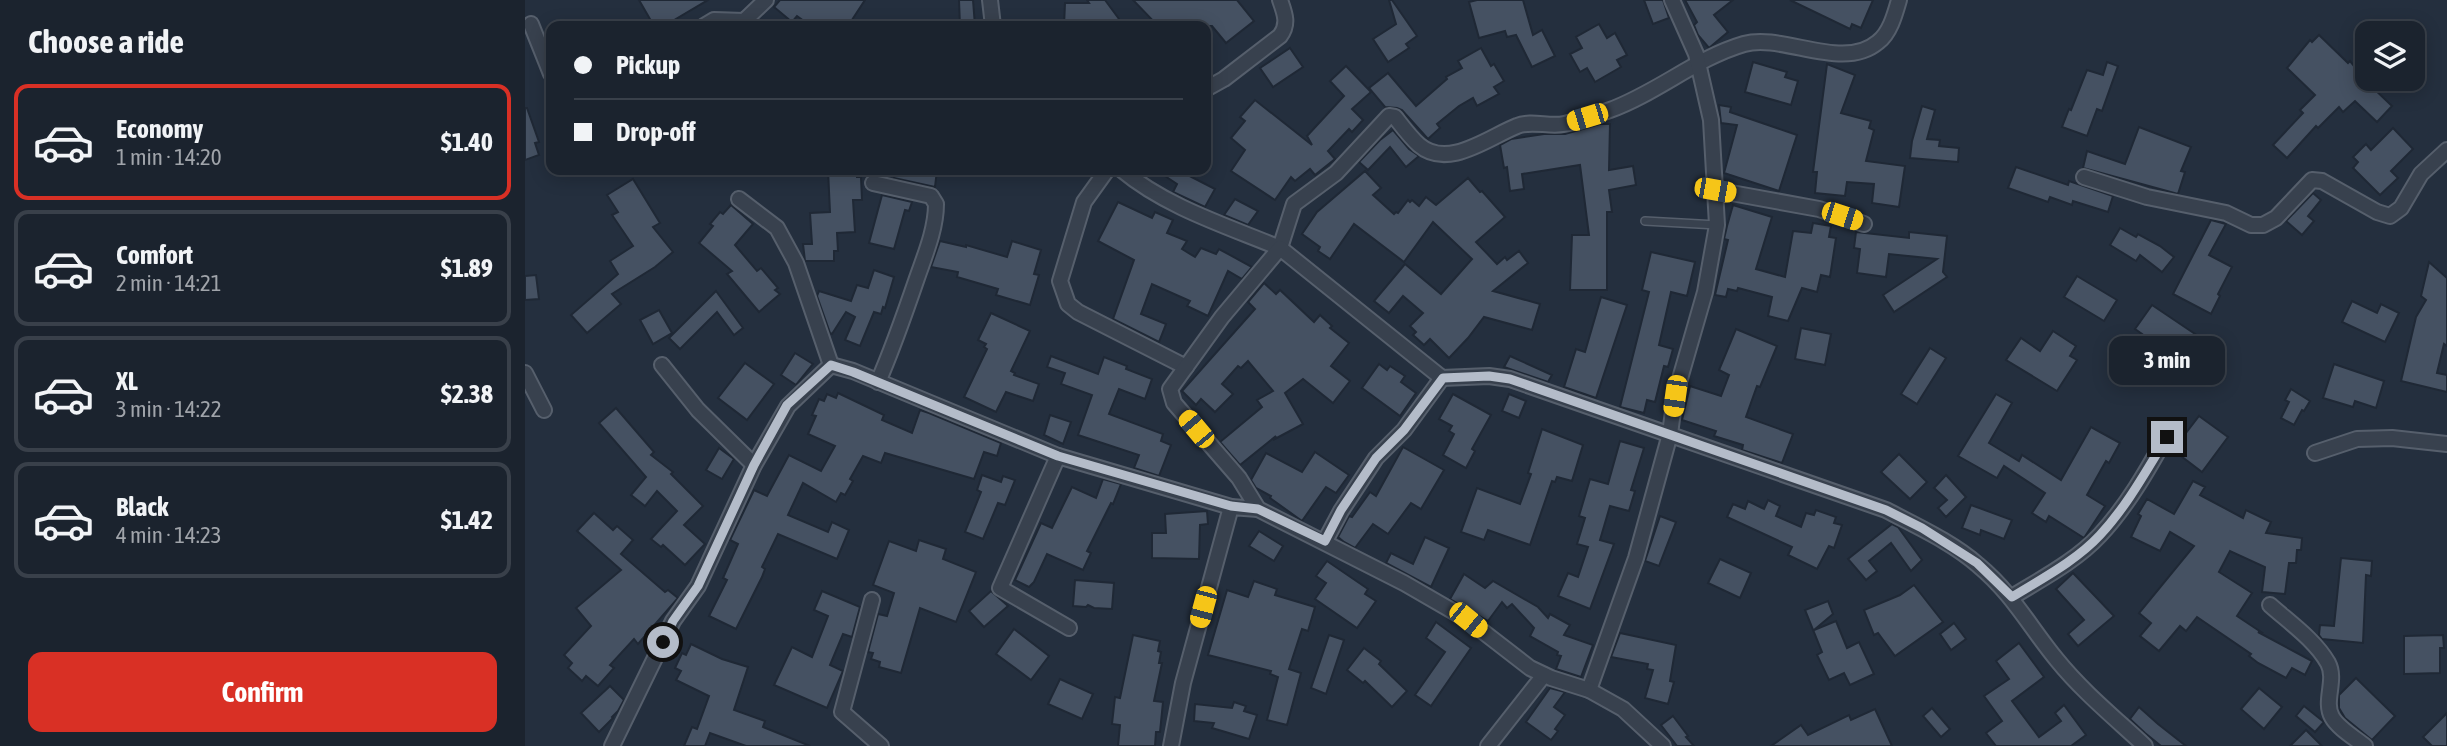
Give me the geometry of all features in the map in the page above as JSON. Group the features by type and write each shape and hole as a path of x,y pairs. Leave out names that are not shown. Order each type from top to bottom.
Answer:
{"street":[{"path":"712,21 744,21 766,0"},
{"path":"990,0 992,21"},
{"path":"1211,86 1280,36 1286,28 1280,0"},
{"path":"1589,690 1636,558 1670,434 1675,396 1705,292 1717,225 1711,120 1698,64 1672,0"},
{"path":"1258,509 1239,478 1174,402 1170,389 1222,317 1280,248 1294,204 1336,173 1389,116 1395,117 1419,145 1433,153 1454,153 1520,124 1563,124 1612,109 1661,87 1698,64 1745,44 1766,43 1851,54 1878,42 1893,22 1899,0"},
{"path":"531,24 546,62"},
{"path":"2084,177 2147,197 2226,213 2251,225 2263,225 2276,218 2312,180 2322,181 2377,212 2390,216 2401,208 2421,174 2447,150"},
{"path":"1103,175 1084,202 1060,281 1063,296 1078,312 1186,367"},
{"path":"1128,175 1185,208 1280,248 1443,378 1489,376 1510,379 1886,510 1922,528 1977,563 2012,597 2055,658 2081,688 2145,746"},
{"path":"873,183 931,196 936,204 922,263 893,349 878,382"},
{"path":"1715,190 1819,209 1864,224"},
{"path":"739,199 777,228 796,263 831,365"},
{"path":"662,365 698,410 754,465"},
{"path":"831,365 1058,456 1231,506 1258,509 1325,541 1468,620 1520,661 1544,675 1589,690 1623,709 1663,746"},
{"path":"612,746 673,621 698,586 754,465 787,405 831,365"},
{"path":"525,373 544,410"},
{"path":"1325,541 1341,510 1376,458 1404,430 1443,378"},
{"path":"2012,597 2059,568 2099,536 2137,487 2167,437"},
{"path":"2315,453 2357,439 2392,438 2447,444"},
{"path":"1058,456 1000,588 1069,628"},
{"path":"1171,746 1182,683 1231,506"},
{"path":"872,600 842,712 881,746"},
{"path":"2270,605 2318,649 2329,666 2332,683 2329,707 2331,716 2365,746"},
{"path":"1488,746 1544,675"}],"lane":[{"path":"1644,221 1717,225"}],"building":[{"path":"639,0 708,0 672,21 651,21"},
{"path":"780,0 865,0 851,21 804,21 797,16 791,21 774,7"},
{"path":"959,0 973,0 975,21 960,21"},
{"path":"1087,0 1105,0 1119,19 1064,21 1065,3 1089,3"},
{"path":"1133,0 1237,0 1254,21 1226,43 1211,26 1211,21 1153,21"},
{"path":"1389,0 1392,0 1417,36 1406,44 1409,48 1388,62 1373,39 1396,24"},
{"path":"1523,0 1533,35 1542,30 1555,56 1532,67 1516,35 1507,37 1505,31 1479,38 1469,2"},
{"path":"1644,0 1663,0 1669,18 1653,24"},
{"path":"1685,0 1733,0 1714,15 1728,32 1709,48 1698,35 1694,25 1697,22"},
{"path":"1790,0 1873,0 1861,28 1852,24 1850,29"},
{"path":"1599,24 1607,38 1615,33 1627,55 1617,60 1621,67 1595,82 1587,68 1580,72 1570,54 1582,48 1576,37"},
{"path":"2319,35 2348,63 2350,61 2355,67 2355,91 2376,91 2392,106 2377,122 2355,101 2343,112 2339,107 2318,128 2316,126 2287,158 2273,145 2303,113 2300,110 2315,95 2287,68 2310,40 2312,42"},
{"path":"1290,48 1303,67 1273,87 1260,68"},
{"path":"1481,48 1504,81 1494,87 1499,94 1477,106 1473,98 1459,106 1437,124 1440,128 1428,139 1402,110 1385,107 1369,88 1388,73 1416,106 1447,79 1446,77 1462,68 1458,61"},
{"path":"1753,62 1787,72 1785,77 1798,81 1791,105 1745,92"},
{"path":"2107,62 2118,66 2102,111 2097,109 2087,136 2062,127 2087,70 2103,75"},
{"path":"1827,64 1855,75 1841,113 1871,121 1869,128 1874,130 1866,161 1905,166 1899,207 1872,203 1874,184 1847,182 1845,196 1815,193 1817,172 1813,172"},
{"path":"1346,66 1371,92 1352,109 1363,120 1352,132 1349,129 1328,151 1335,159 1315,175 1310,169 1295,181 1291,177 1275,200 1231,171 1245,150 1231,138 1245,121 1240,117 1255,100 1312,145 1307,136 1344,96 1330,81"},
{"path":"1719,105 1731,107 1730,112 1797,135 1779,191 1724,173 1737,125 1721,123"},
{"path":"1922,106 1935,110 1927,139 1940,140 1939,146 1959,148 1958,162 1910,158"},
{"path":"525,108 539,142 535,143 539,155 525,160"},
{"path":"1600,124 1610,124 1609,170 1633,166 1636,185 1609,190 1612,212 1607,212 1607,290 1570,290 1572,235 1589,235 1580,165 1522,174 1524,189 1510,191 1507,167 1504,168 1500,145 1511,139 1565,134"},
{"path":"2139,127 2191,147 2181,171 2185,172 2178,194 2083,168 2087,151 2125,164"},
{"path":"2393,128 2413,149 2391,171 2398,178 2380,195 2353,168 2358,162 2353,157 2366,144 2371,150"},
{"path":"1393,130 1409,149 1419,156 1406,167 1390,147 1368,170 1359,162"},
{"path":"2016,167 2068,185 2069,181 2113,196 2108,212 2073,201 2072,205 2050,197 2048,202 2008,188"},
{"path":"1365,171 1381,188 1373,195 1394,214 1398,213 1408,200 1419,206 1426,197 1436,205 1468,178 1482,191 1505,217 1476,242 1497,264 1519,251 1528,263 1493,291 1540,304 1532,330 1484,317 1449,358 1430,339 1424,345 1413,335 1416,332 1410,326 1423,313 1403,296 1389,313 1374,301 1405,264 1441,294 1472,259 1433,222 1404,262 1354,224 1330,259 1318,251 1320,247 1302,234 1317,212"},
{"path":"828,175 861,177 862,200 853,200 855,232 837,233 838,251 834,251 834,261 805,261 803,244 812,244 810,213 830,212"},
{"path":"894,175 936,175 935,187 894,178"},
{"path":"1164,175 1188,175 1215,189 1205,207 1173,192 1177,184"},
{"path":"633,179 660,223 653,227 673,252 655,267 612,294 621,304 587,333 571,315 618,274 610,261 633,246 612,215 618,212 607,195"},
{"path":"2313,193 2321,200 2308,216 2314,221 2302,235 2286,221"},
{"path":"882,195 912,202 909,211 905,210 894,249 869,243"},
{"path":"1235,199 1258,211 1248,225 1224,215"},
{"path":"1118,202 1152,218 1155,212 1173,220 1167,233 1187,241 1182,249 1195,257 1201,248 1216,254 1219,249 1252,267 1242,279 1228,271 1208,316 1187,306 1190,301 1152,284 1141,314 1166,324 1159,342 1113,319 1134,260 1098,241"},
{"path":"731,205 753,224 735,245 757,271 761,268 780,294 759,312 727,274 732,271 699,243 720,212 723,214"},
{"path":"1733,205 1772,217 1756,269 1785,277 1793,231 1811,233 1813,223 1831,226 1829,237 1836,238 1830,277 1821,275 1817,292 1802,288 1788,321 1768,316 1772,297 1738,288 1737,291 1728,289 1726,297 1715,295 1728,240 1724,239"},
{"path":"2211,220 2226,224 2209,255 2232,267 2211,314 2173,294"},
{"path":"2120,228 2136,237 2138,234 2174,257 2162,272 2140,255 2136,261 2110,245"},
{"path":"1856,232 1909,238 1909,232 1947,236 1943,272 1947,277 1894,312 1883,295 1937,259 1889,254 1886,277 1857,273 1860,249 1854,248"},
{"path":"940,241 966,245 1007,257 1012,241 1041,250 1034,274 1039,275 1030,305 996,295 998,289 957,277 958,272 931,267"},
{"path":"1651,252 1695,262 1687,296 1671,292 1659,345 1673,349 1668,367 1664,366 1655,402 1647,400 1644,413 1620,407 1649,292 1642,290"},
{"path":"2429,262 2447,278 2447,346 2444,344 2437,373 2447,375 2447,392 2401,381 2416,317 2426,300 2421,296"},
{"path":"874,270 894,277 885,308 883,307 881,314 874,312 860,346 845,340 855,317 846,312 832,334 830,333 817,296 819,291 851,301 857,285 868,288"},
{"path":"536,275 539,299 525,300 525,276"},
{"path":"2077,276 2117,300 2104,321 2064,297"},
{"path":"1264,283 1276,294 1280,290 1314,322 1320,315 1332,326 1330,328 1349,343 1331,366 1350,381 1333,403 1303,379 1285,393 1303,424 1273,440 1276,436 1240,465 1220,442 1262,407 1257,400 1273,391 1248,361 1241,368 1238,366 1222,384 1233,394 1215,412 1201,399 1196,405 1182,391 1255,309 1248,302"},
{"path":"716,291 743,328 734,335 717,312 680,349 669,338"},
{"path":"1601,297 1627,305 1596,398 1564,387 1576,349 1585,352"},
{"path":"2352,301 2377,313 2381,304 2399,313 2385,342 2342,322"},
{"path":"2152,305 2201,338 2182,365 2138,339 2142,334 2135,329"},
{"path":"659,310 672,333 653,344 640,320"},
{"path":"991,313 1030,331 1011,371 1014,375 1039,384 1033,401 1006,392 996,412 964,397 987,349 984,347 986,344 978,340"},
{"path":"1801,328 1831,334 1825,365 1795,359"},
{"path":"1736,329 1777,346 1760,387 1757,386 1746,417 1793,434 1782,463 1742,450 1743,445 1714,436 1716,431 1682,420 1690,386 1721,396 1729,375 1719,370"},
{"path":"2053,331 2076,346 2070,356 2077,360 2057,391 2006,360 2021,338 2040,351"},
{"path":"1930,348 1946,358 1917,404 1901,394"},
{"path":"795,353 813,364 796,385 781,375"},
{"path":"1051,356 1098,374 1104,357 1152,379 1145,399 1119,389 1109,414 1163,434 1161,441 1171,445 1159,476 1134,468 1139,455 1078,435 1092,395 1061,384 1065,373 1047,367"},
{"path":"1510,356 1552,375 1548,382 1504,367"},
{"path":"745,363 774,384 747,420 718,398"},
{"path":"1379,364 1387,370 1390,366 1405,376 1401,382 1416,393 1400,416 1362,388"},
{"path":"2334,364 2384,381 2376,408 2355,401 2353,407 2323,398"},
{"path":"2291,389 2310,401 2294,425 2281,418 2289,402 2285,400"},
{"path":"838,393 884,415 882,420 912,433 920,410 929,413 1001,443 997,456 984,452 974,479 885,453 881,463 863,456 850,479 853,481 845,495 841,493 836,502 803,483 788,515 828,532 832,522 849,530 837,559 778,534 762,567 765,569 762,577 736,629 709,616 727,580 723,578 738,544 730,540 754,490 767,496 789,455 821,471 835,446 808,434 816,416 812,415 819,399 824,401 827,394 836,398"},
{"path":"1453,394 1491,415 1472,449 1475,451 1466,468 1443,455 1454,434 1449,431 1452,426 1439,419"},
{"path":"1509,394 1526,401 1519,418 1502,411"},
{"path":"1996,394 2012,403 1989,443 2019,461 2022,455 2061,480 2091,427 2120,443 2109,463 2106,461 2087,495 2105,506 2084,538 2049,516 2046,522 2032,513 2045,493 2004,466 1997,478 1958,456"},
{"path":"616,408 654,452 651,455 673,472 671,474 703,506 684,525 705,544 685,565 663,545 661,547 651,539 677,511 657,491 645,506 631,495 646,477 599,423"},
{"path":"1050,415 1071,422 1063,444 1044,435"},
{"path":"2199,416 2228,437 2202,472 2173,450"},
{"path":"1542,429 1583,445 1572,481 1557,477 1555,482 1552,481 1530,545 1488,530 1484,540 1461,532 1477,488 1520,504 1531,474 1528,473"},
{"path":"1620,441 1644,448 1631,490 1635,491 1629,511 1610,506 1600,540 1614,544 1590,609 1558,596 1568,573 1578,577 1588,547 1577,544 1585,518 1579,516 1590,479 1608,484"},
{"path":"1403,447 1444,470 1421,509 1411,503 1388,534 1373,524 1355,548 1344,542 1338,537 1349,516 1352,517 1370,492 1376,496"},
{"path":"719,448 734,459 722,479 706,470"},
{"path":"1315,452 1349,475 1336,493 1326,487 1302,521 1270,498 1271,496 1256,488 1251,480 1266,453 1302,472"},
{"path":"1899,454 1927,482 1910,499 1881,472"},
{"path":"982,475 1001,482 1003,476 1015,480 1005,505 998,503 983,539 965,532 981,492 977,490"},
{"path":"1946,475 1966,497 1946,517 1938,508 1947,500 1934,488"},
{"path":"1103,479 1121,484 1087,551 1091,553 1083,570 1047,554 1029,587 1015,580 1041,523 1052,528 1072,487 1096,498"},
{"path":"2193,481 2205,487 2200,495 2243,518 2246,510 2271,522 2266,533 2302,538 2296,563 2289,563 2285,594 2262,592 2265,567 2230,551 2219,572 2252,593 2237,616 2261,632 2258,632 2312,661 2305,675 2292,668 2286,678 2258,663 2249,656 2251,654 2197,617 2186,631 2180,626 2159,651 2140,636 2151,623 2139,613 2194,546 2170,532 2160,551 2131,537 2141,516 2138,514 2147,499 2174,514"},
{"path":"1768,500 1780,506 1776,516 1801,527 1806,513 1814,515 1816,510 1836,517 1834,523 1842,525 1834,548 1829,546 1817,569 1788,555 1792,547 1727,517 1733,504 1745,509 1748,501 1764,509"},
{"path":"1971,505 2012,520 2004,539 1981,530 1980,535 1962,528"},
{"path":"1207,511 1208,524 1200,525 1199,559 1152,558 1152,533 1166,533 1165,514"},
{"path":"594,513 613,530 617,526 633,540 621,554 665,592 668,590 678,598 638,644 634,639 610,665 614,668 598,686 586,676 582,681 568,668 572,663 564,655 591,626 576,608 621,570 577,531"},
{"path":"1660,516 1676,522 1659,566 1645,561"},
{"path":"1892,524 1898,527 1922,560 1911,571 1891,543 1869,561 1877,571 1866,580 1848,559"},
{"path":"1259,531 1283,546 1274,561 1249,546"},
{"path":"1425,537 1449,548 1431,587 1386,563 1391,553 1413,564"},
{"path":"919,540 946,549 943,559 976,572 956,622 920,608 901,673 879,667 880,662 871,659 873,653 868,652 878,614 887,616 894,593 873,585 889,541 916,551"},
{"path":"2341,558 2372,561 2371,576 2366,575 2363,643 2322,639 2319,635 2320,625 2334,626"},
{"path":"1720,559 1751,573 1740,598 1708,583"},
{"path":"1327,561 1368,589 1365,594 1376,601 1357,628 1315,599 1326,583 1316,576"},
{"path":"2073,573 2114,616 2078,646 2068,634 2084,620 2056,589"},
{"path":"1464,574 1485,588 1493,581 1538,607 1548,618 1550,614 1570,625 1564,635 1593,645 1581,677 1556,669 1561,656 1530,636 1534,628 1512,604 1507,608 1502,602 1488,621 1450,599"},
{"path":"1075,580 1114,583 1112,609 1088,605 1073,606"},
{"path":"1254,581 1277,589 1275,595 1315,607 1308,631 1302,629 1289,669 1301,673 1287,725 1267,720 1278,677 1270,674 1271,671 1208,655 1227,590 1248,597"},
{"path":"1914,585 1943,622 1895,656 1878,633 1874,635 1864,610 1900,595"},
{"path":"822,591 860,607 852,637 843,634 830,665 843,671 827,708 774,685 792,647 812,657 828,616 814,610"},
{"path":"991,591 1008,606 984,627 969,611"},
{"path":"1828,601 1833,614 1814,630 1836,621 1847,648 1859,642 1874,674 1850,685 1844,673 1829,680 1817,655 1822,652 1805,610"},
{"path":"1436,622 1471,648 1431,706 1415,695 1445,652 1426,638"},
{"path":"1954,623 1966,639 1951,650 1940,634"},
{"path":"1014,629 1049,656 1031,680 996,654"},
{"path":"1620,633 1676,645 1670,681 1674,682 1668,704 1645,698 1653,670 1647,669 1648,664 1611,657"},
{"path":"1133,635 1160,641 1159,663 1162,663 1154,701 1163,702 1160,732 1156,732 1155,746 1118,746 1120,725 1112,724 1115,697 1120,698"},
{"path":"1329,635 1344,640 1326,694 1311,688"},
{"path":"2443,635 2440,673 2404,674 2404,636"},
{"path":"2019,643 2044,677 2012,701 2039,737 2061,721 2055,713 2064,705 2086,735 2071,746 1996,746 1986,733 2002,721 1984,696 2009,679 1996,661"},
{"path":"691,644 722,659 748,667 734,710 765,721 763,727 810,746 746,746 710,733 705,746 684,746 692,727 697,729 709,696 676,680 681,671 675,668 682,653 686,655"},
{"path":"1364,648 1381,661 1379,664 1407,691 1392,707 1365,681 1363,683 1347,670"},
{"path":"2356,678 2395,716 2372,740 2345,718 2339,708 2339,695"},
{"path":"1060,679 1093,694 1082,719 1048,704"},
{"path":"610,686 624,700 613,718 599,732 581,713"},
{"path":"1550,688 1565,692 1554,707 1565,715 1551,740 1526,722"},
{"path":"2259,688 2282,707 2264,729 2241,709"},
{"path":"1234,702 1246,706 1244,711 1257,715 1249,739 1212,728 1214,723 1194,721 1195,704 1232,708"},
{"path":"2304,706 2324,722 2315,732 2296,716"},
{"path":"2139,707 2186,746 2161,746 2145,733 2130,719"},
{"path":"1932,708 1950,729 1941,737 1923,716"},
{"path":"1875,709 1892,746 1771,746 1801,725 1808,735 1849,715 1851,720"},
{"path":"2447,713 2447,746 2432,746 2423,737"},
{"path":"1673,716 1694,746 1677,746 1661,725"},
{"path":"2306,730 2322,746 2290,746"}],"route":[{"path":"663,642 673,621 698,586 754,465 787,405 831,365 1058,456 1231,506 1258,509 1325,541 1341,510 1376,458 1404,430 1443,378 1489,376 1510,379 1886,510 1922,528 1977,563 2012,597 2059,568 2099,536 2137,487 2167,437"}]}
